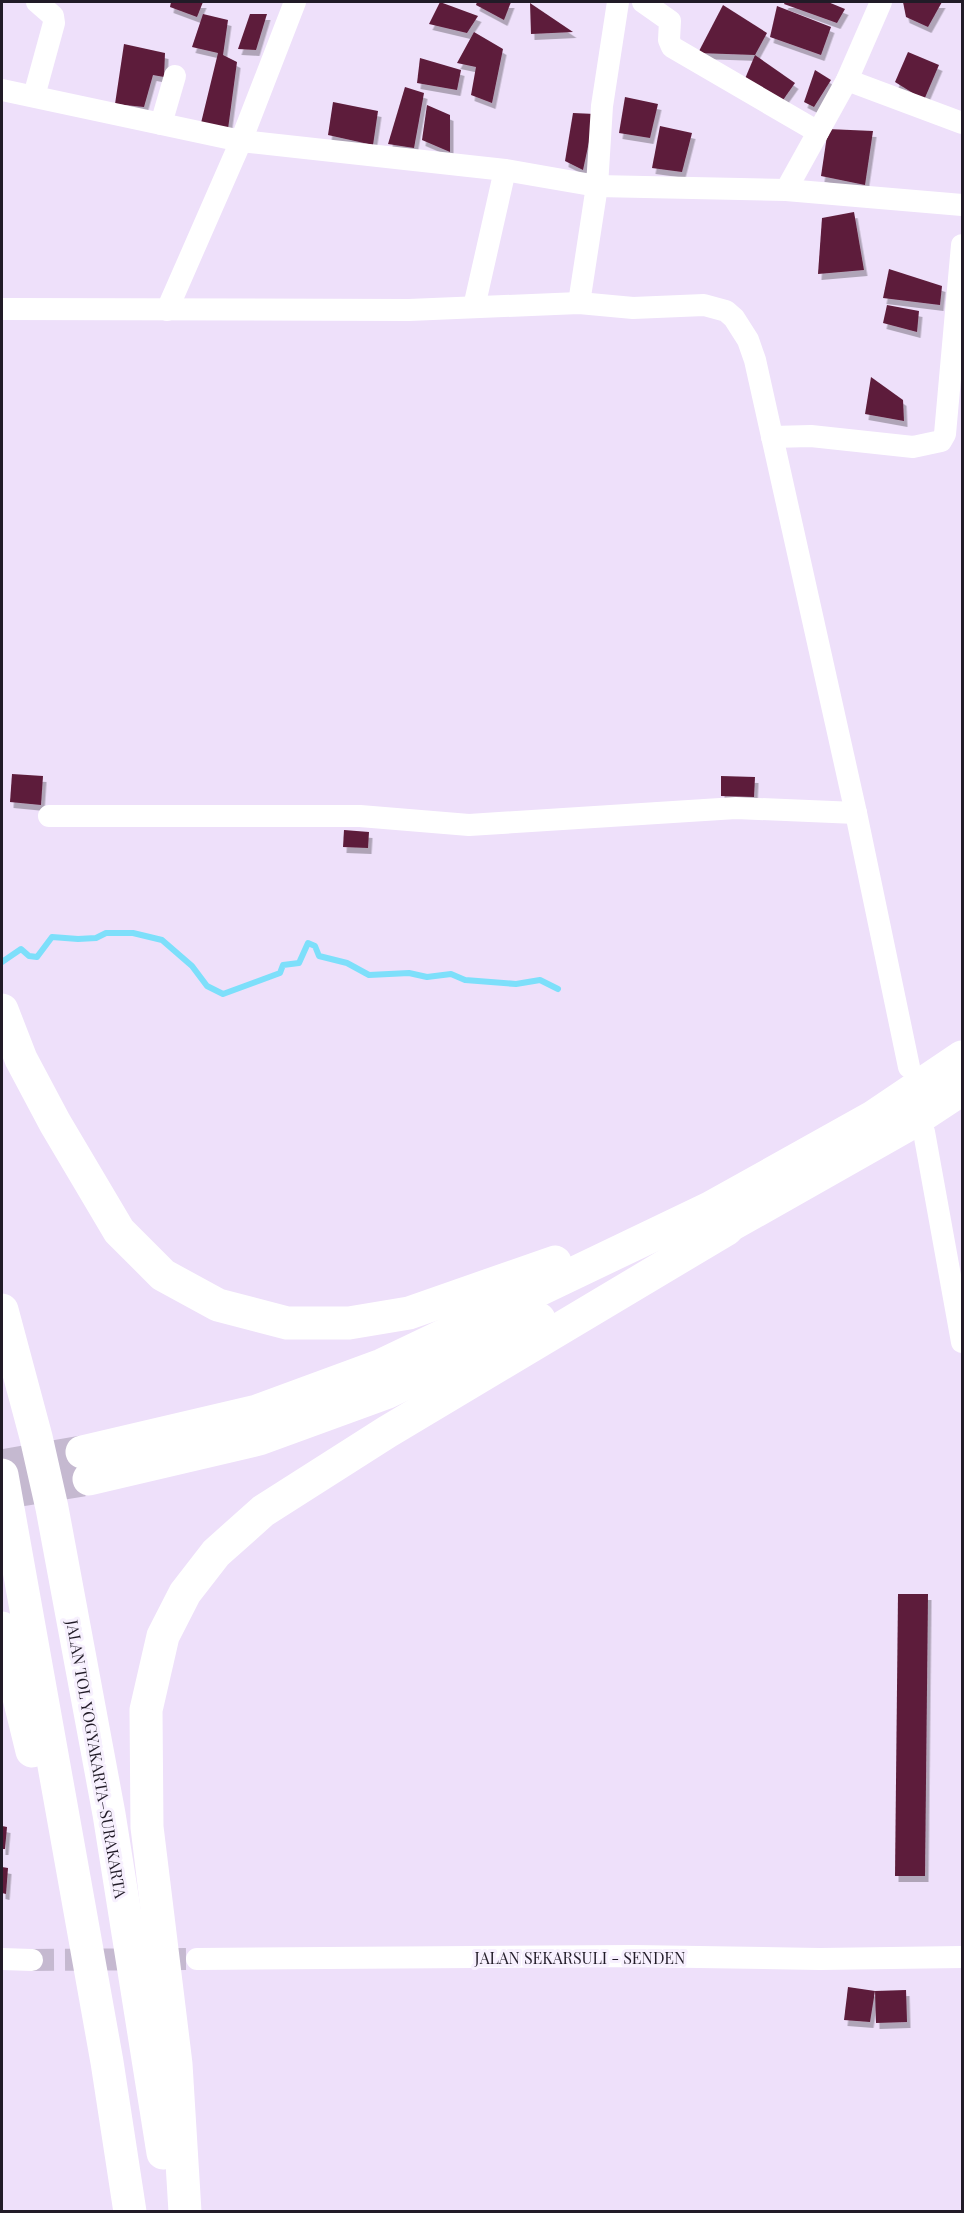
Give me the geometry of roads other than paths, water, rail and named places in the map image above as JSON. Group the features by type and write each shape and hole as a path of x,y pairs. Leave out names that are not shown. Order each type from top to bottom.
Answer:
{"highway":[{"path":"2,1010 21,1059 55,1123 119,1231 163,1275 218,1305 287,1323 349,1323 409,1313 718,1218"},
{"path":"185,2211 176,2064 147,1827 147,1710 163,1636 185,1593 216,1553 263,1511 963,1057"},
{"path":"86,1465 257,1411 382,1365 718,1218 906,1126 963,1089"},
{"name":"JALAN TOL YOGYAKARTA–SURAKARTA","path":"2,1310 36,1437 52,1508 109,1814 173,2211"},
{"path":"2,1475 108,2062 130,2211"},
{"path":"2,1628 108,2062"}],"street":[{"path":"34,96 54,23 53,16 37,2"},
{"path":"167,310 241,141 295,2"},
{"path":"579,303 597,186 602,106 618,2"},
{"path":"643,2 670,21 669,40 672,46 818,132"},
{"path":"786,190 847,80 881,2"},
{"path":"161,124 175,76"},
{"path":"847,80 963,123"},
{"path":"2,90 241,141 505,170 597,186 786,190 963,205"},
{"path":"474,307 505,170"},
{"path":"952,443 945,434 963,245"},
{"path":"2,309 474,307 579,303 633,308 704,305 726,311 740,326 751,350 856,813 909,1067"},
{"path":"772,437 811,436 913,447 952,443"},
{"path":"49,816 339,816 487,825 736,808 856,813"},
{"path":"924,1132 963,1342"},
{"name":"JALAN SEKARSULI - SENDEN","path":"197,1959 633,1956 810,1959 963,1957"},
{"path":"2,1959 32,1960"}],"waterway":[{"path":"2,962 21,949 29,956 37,957 52,937 78,939 96,938 106,933 133,933 162,940 192,966 207,986 223,994 280,973 283,965 299,963 308,943 315,946 319,956 347,963 369,975 409,973 427,977 451,974 465,980 516,984 540,980 558,989"}],"tunnel":[{"path":"2,1466 82,1452"},
{"path":"2,1493 89,1479"},
{"path":"32,1960 197,1959"}]}
